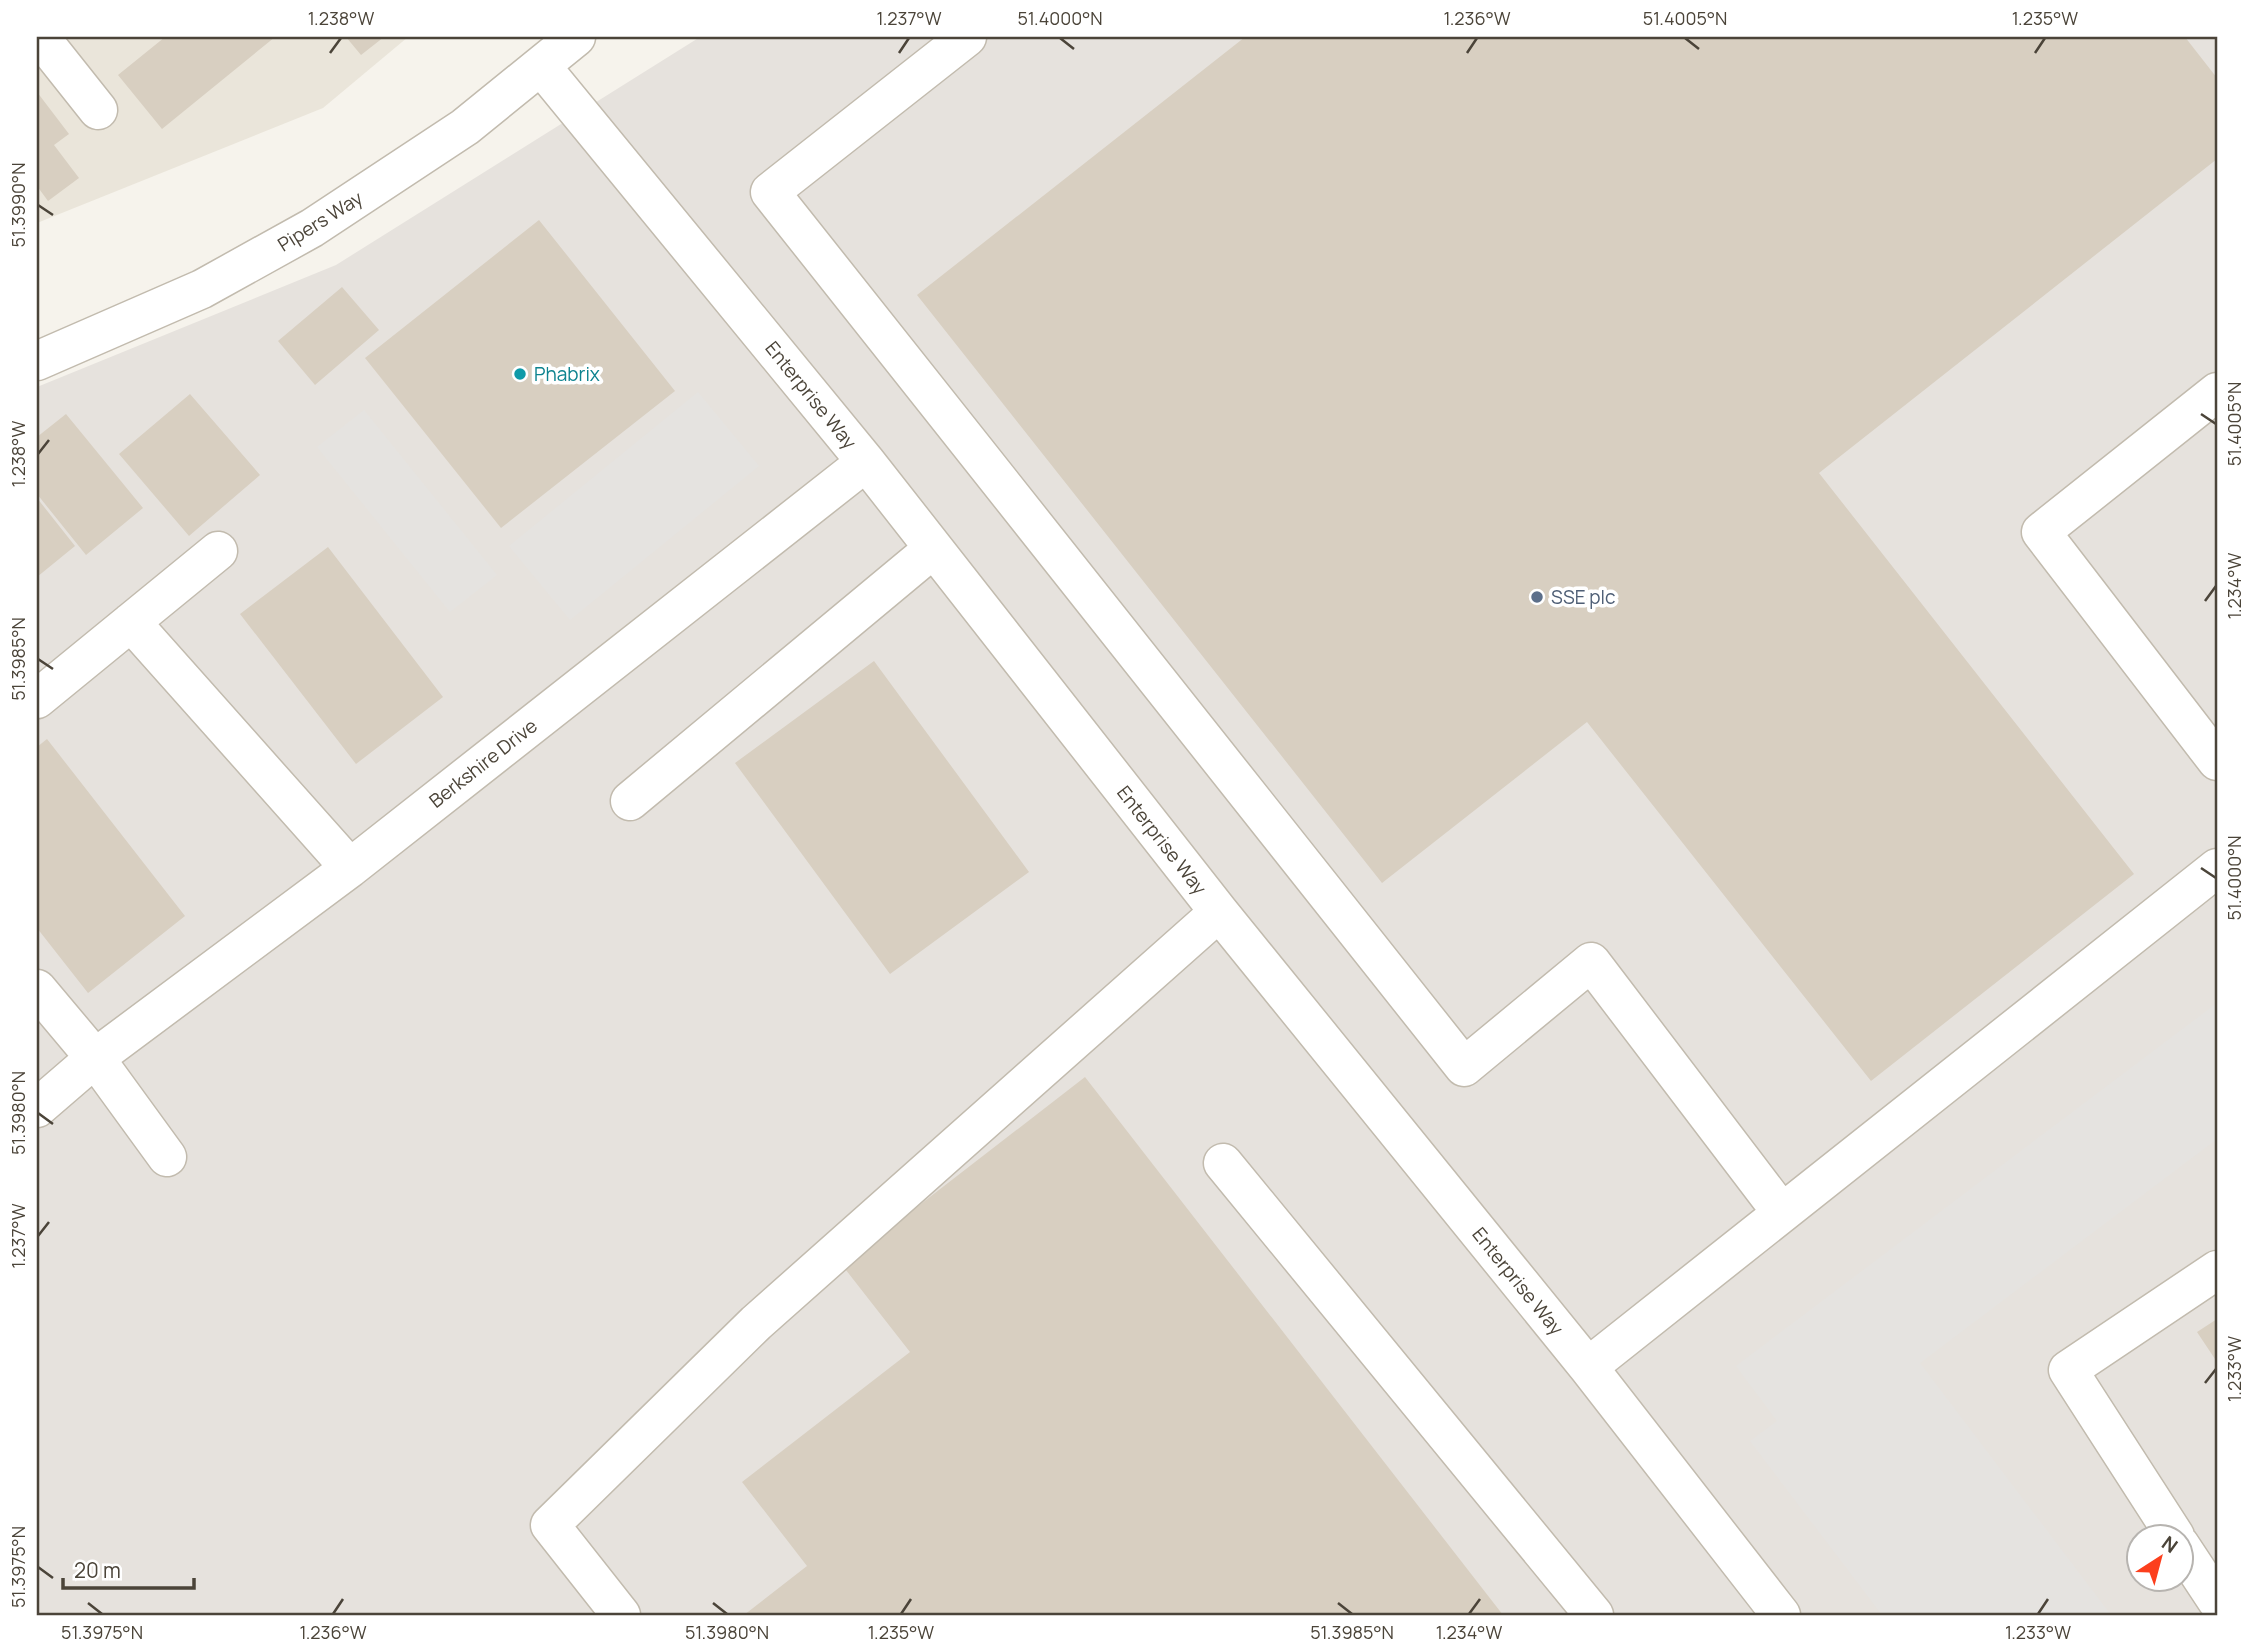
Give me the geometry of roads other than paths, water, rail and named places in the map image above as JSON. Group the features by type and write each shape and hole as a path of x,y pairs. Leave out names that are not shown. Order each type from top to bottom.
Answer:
{"street":[{"path":"40,37 98,110"},
{"name":"Pipers Way","path":"37,361 202,289 312,228 465,127 576,37"},
{"path":"967,37 770,192 1464,1067 1591,962 1782,1213"},
{"name":"Enterprise Way","path":"541,66 866,462 1219,912 1588,1367 1781,1615"},
{"path":"2217,392 2041,531 2217,761"},
{"name":"Berkshire Drive","path":"37,1108 95,1058 350,868 866,462"},
{"path":"630,801 933,549"},
{"path":"37,699 218,551"},
{"path":"131,622 350,868"},
{"path":"1588,1367 2217,868"},
{"path":"621,1615 550,1525 756,1323 1219,912"},
{"path":"37,989 95,1058 167,1157"},
{"path":"1223,1163 1594,1615"},
{"path":"2166,1522 2068,1370 2217,1270"},
{"path":"2194,1566 2217,1601"}],"place":[{"name":"Phabrix","path":"520,374"},
{"name":"SSE plc","path":"1537,597"}]}
